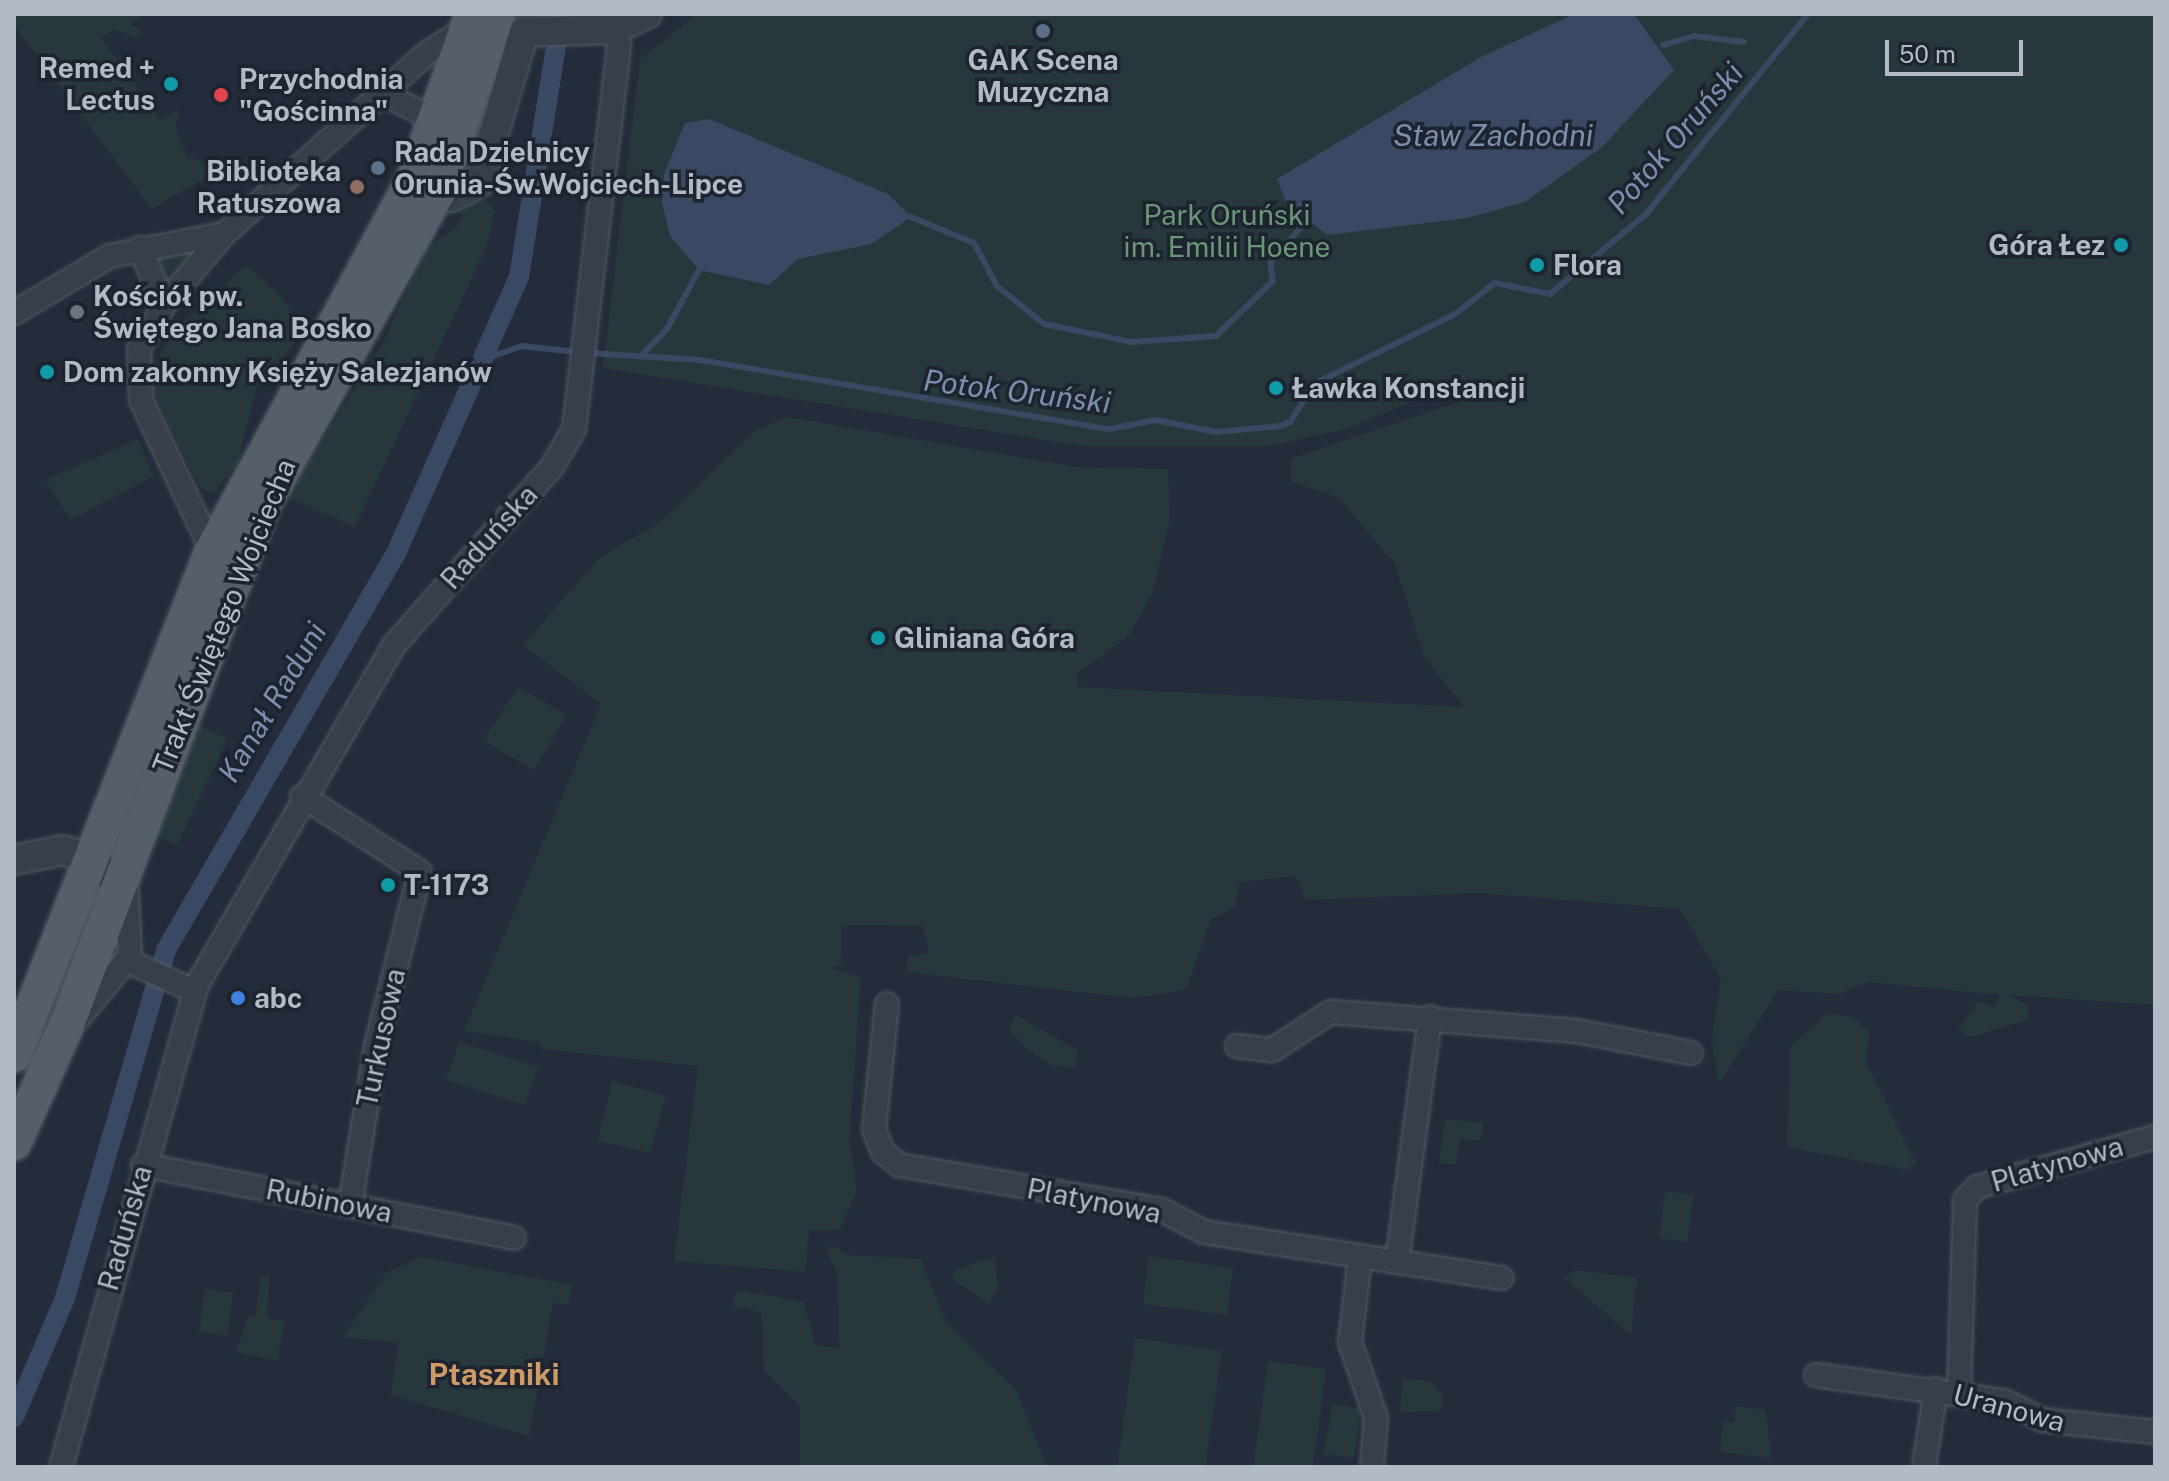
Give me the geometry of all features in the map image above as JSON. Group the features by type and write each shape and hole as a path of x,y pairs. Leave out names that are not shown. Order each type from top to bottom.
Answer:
{"main road":[{"name":"Trakt Świętego Wojciecha","path":"14,1143 66,1027 231,590 290,449 426,186 477,34"},
{"name":"Trakt Świętego Wojciecha","path":"14,1055 212,551 234,505 426,186 438,121 477,34"}],"street":[{"path":"426,186 461,196 479,183 519,40 540,27 613,29 647,14"},
{"name":"Raduńska","path":"61,1467 194,991 302,796 394,645 568,444 587,352 619,44 613,29"},
{"path":"231,590 194,514 136,376 139,349 164,305 224,234 385,95 427,53 477,34"},
{"path":"385,95 477,34"},
{"path":"385,95 438,121"},
{"path":"14,313 98,261 140,248 224,234"},
{"path":"140,248 164,305"},
{"path":"194,514 234,505"},
{"name":"Turkusowa","path":"302,796 420,872 376,1046 350,1206"},
{"path":"14,860 35,851 91,859 137,839"},
{"path":"66,1027 78,1025 134,964 127,891 91,859"},
{"path":"134,964 194,991"},
{"name":"Platynowa","path":"887,1004 874,1129 883,1152 899,1165 1162,1210 1204,1232 1501,1278"},
{"path":"1237,1046 1272,1050 1331,1012 1430,1017 1577,1031 1691,1053"},
{"path":"1397,1262 1430,1017"},
{"name":"Platynowa","path":"1959,1393 1965,1200 1977,1187 2155,1137"},
{"name":"Rubinowa","path":"143,1165 514,1238"},
{"path":"1360,1257 1350,1342 1376,1418 1372,1467"},
{"name":"Uranowa","path":"1816,1375 1936,1389 2004,1401 2043,1420 2155,1432"},
{"path":"1924,1467 1936,1389"}],"green space":[{"path":"14,14 144,14 130,24 144,32 136,37 114,29 101,38 161,120 179,110 175,127 187,155 219,170 152,209 14,25"},
{"name":"Park Oruński im. Emilii Hoene","path":"697,14 2155,14 2155,1005 2009,995 2030,1007 2026,1020 1972,1037 1958,1030 1978,1001 1993,1007 2000,995 1868,982 1840,994 1778,990 1719,1084 1712,1040 1721,979 1680,909 1479,893 1306,900 1296,876 1240,882 1234,908 1211,919 1186,990 1132,998 906,972 908,956 929,953 923,926 842,925 841,965 831,968 861,978 849,1139 857,1191 839,1230 809,1230 805,1272 674,1261 698,1066 541,1049 538,1042 464,1031 601,704 523,645 600,557 658,524 754,431 787,417 1077,467 1168,469 1170,518 1153,592 1129,636 1076,674 1078,687 1464,707 1425,658 1395,564 1339,498 1292,482 1290,459 1465,400 1484,387 1456,383 1349,428 1270,446 1082,446 603,368 640,59"},
{"path":"485,200 495,211 486,248 355,527 287,497 384,341 427,247 456,227 466,204"},
{"path":"209,245 169,284 166,285 156,258"},
{"path":"246,265 280,295 304,332 256,389 238,463 213,494 201,489 186,460 153,391 152,371 176,328"},
{"path":"138,439 154,476 71,520 45,480"},
{"path":"518,687 567,715 534,770 483,740"},
{"path":"200,726 228,739 177,845 157,836"},
{"path":"1828,1013 1853,1017 1869,1033 1866,1062 1916,1163 1907,1170 1787,1147 1790,1047"},
{"path":"1016,1015 1079,1051 1075,1068 1050,1065 1029,1051 1009,1029"},
{"path":"459,1042 538,1067 525,1105 446,1080"},
{"path":"612,1081 666,1096 650,1153 598,1141"},
{"path":"1445,1119 1483,1123 1480,1141 1460,1139 1456,1165 1439,1163"},
{"path":"1665,1191 1694,1195 1687,1242 1659,1238"},
{"path":"832,1245 848,1255 921,1259 946,1321 1016,1390 1047,1467 800,1467 800,1406 764,1370 762,1313 732,1305 737,1290 804,1302 815,1345 839,1348 837,1273 826,1251"},
{"path":"995,1256 998,1287 989,1304 952,1279 955,1270"},
{"path":"1149,1256 1233,1268 1227,1315 1143,1304"},
{"path":"421,1257 573,1285 568,1305 553,1303 529,1436 391,1395 398,1343 343,1337 386,1273"},
{"path":"1576,1270 1637,1278 1631,1335 1563,1277"},
{"path":"270,1275 267,1318 285,1321 277,1361 236,1352 249,1315 255,1316 261,1277"},
{"path":"205,1289 233,1293 227,1336 199,1332"},
{"path":"1135,1338 1222,1351 1205,1467 1117,1467"},
{"path":"1268,1361 1326,1369 1313,1467 1253,1467"},
{"path":"1403,1378 1432,1382 1444,1397 1440,1411 1400,1412"},
{"path":"1332,1404 1361,1409 1354,1458 1324,1454"},
{"path":"1736,1406 1766,1410 1771,1458 1720,1452 1723,1422 1734,1422"}],"water":[{"name":"Staw Zachodni","path":"1574,14 1634,14 1674,70 1602,147 1525,202 1467,218 1328,235 1288,207 1277,179 1481,57"},
{"path":"709,119 888,194 911,217 871,244 798,259 769,285 699,270 670,236 662,202 664,174 685,123"}],"waterway":[{"name":"Kanał Raduni","path":"14,1417 65,1298 166,950 397,551 519,277 561,14"},
{"name":"Potok Oruński","path":"589,353 700,360 1110,429 1155,420 1216,432 1280,426 1290,422 1314,384 1455,314 1495,283 1550,294 1646,214 1808,14"},
{"path":"1663,45 1694,36 1744,42"},
{"path":"911,217 974,243 997,286 1044,324 1132,342 1216,336 1273,281 1270,263 1308,219"},
{"path":"640,357 667,329 699,270"},
{"name":"Potok Oruński","path":"482,360 522,346 578,352"}],"place":[{"name":"GAK Scena Muzyczna","path":"1043,31"},
{"name":"Remed + Lectus","path":"171,84"},
{"name":"Przychodnia \"Gościnna\"","path":"221,95"},
{"name":"Rada Dzielnicy Orunia-Św.Wojciech-Lipce","path":"378,168"},
{"name":"Biblioteka Ratuszowa","path":"357,187"},
{"name":"Góra Łez","path":"2121,245"},
{"name":"Flora","path":"1537,265"},
{"name":"Kościół pw. Świętego Jana Bosko","path":"77,312"},
{"name":"Dom zakonny Księży Salezjanów","path":"47,372"},
{"name":"Ławka Konstancji","path":"1276,388"},
{"name":"Gliniana Góra","path":"878,638"},
{"name":"T-1173","path":"388,885"},
{"name":"abc","path":"238,998"}],"district":[{"name":"Ptaszniki","path":"494,1374"}]}
